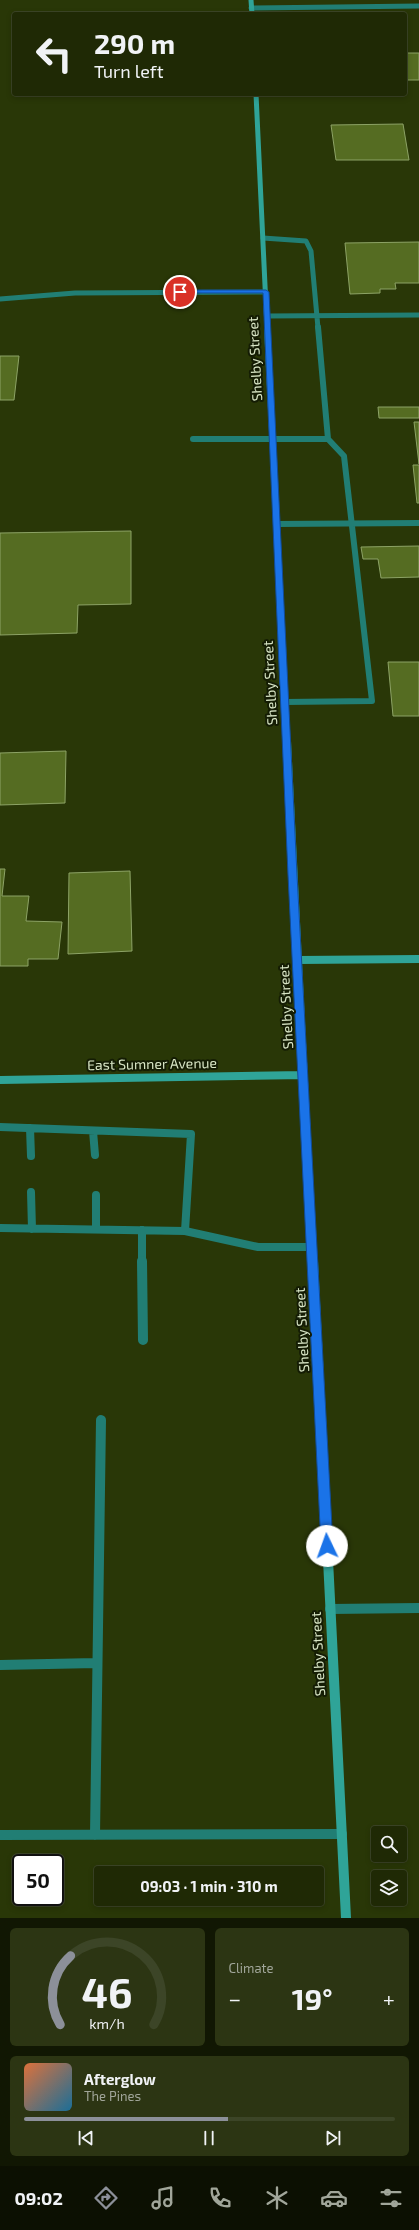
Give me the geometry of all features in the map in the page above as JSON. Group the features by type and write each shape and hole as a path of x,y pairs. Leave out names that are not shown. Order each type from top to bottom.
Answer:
{"main road":[{"path":"251,0 252,12"},
{"name":"Shelby Street","path":"256,96 346,1918"},
{"path":"298,960 419,959"},
{"name":"East Sumner Avenue","path":"0,1080 304,1075"}],"street":[{"path":"251,8 419,6"},
{"path":"263,238 306,241 311,252 328,439 344,456 372,701 285,702"},
{"path":"0,299 75,293 266,292"},
{"path":"267,316 419,315"},
{"path":"193,440 328,439"},
{"path":"277,524 419,523"},
{"path":"0,1127 191,1134 186,1231"},
{"path":"30,1128 31,1156"},
{"path":"93,1131 95,1154"},
{"path":"31,1192 32,1229"},
{"path":"96,1195 96,1229"},
{"path":"0,1228 186,1231 258,1247 312,1247"},
{"path":"142,1230 143,1340"},
{"path":"96,1835 96,1663 101,1420"},
{"path":"330,1609 419,1608"},
{"path":"0,1665 96,1663"},
{"path":"0,1835 342,1834"}],"building":[{"path":"407,53 419,53 419,80 407,80"},
{"path":"403,124 409,160 336,160 331,125"},
{"path":"419,242 419,283 395,283 396,289 380,289 380,293 350,294 345,243"},
{"path":"0,356 19,356 14,400 0,400"},
{"path":"378,407 419,407 419,418 379,418"},
{"path":"414,422 419,422 419,464"},
{"path":"413,465 419,465 419,503 417,503"},
{"path":"131,531 131,604 78,605 77,633 0,635 0,533"},
{"path":"419,546 419,577 381,578 378,559 363,559 361,547"},
{"path":"388,662 419,662 419,716 393,716"},
{"path":"66,751 65,803 0,805 0,753"},
{"path":"0,869 5,869 2,896 29,896 26,921 62,922 58,959 28,959 28,966 0,966"},
{"path":"130,871 132,951 68,954 69,873"}],"route":[{"path":"180,292 266,292 292,875 300,989 327,1546"}]}
